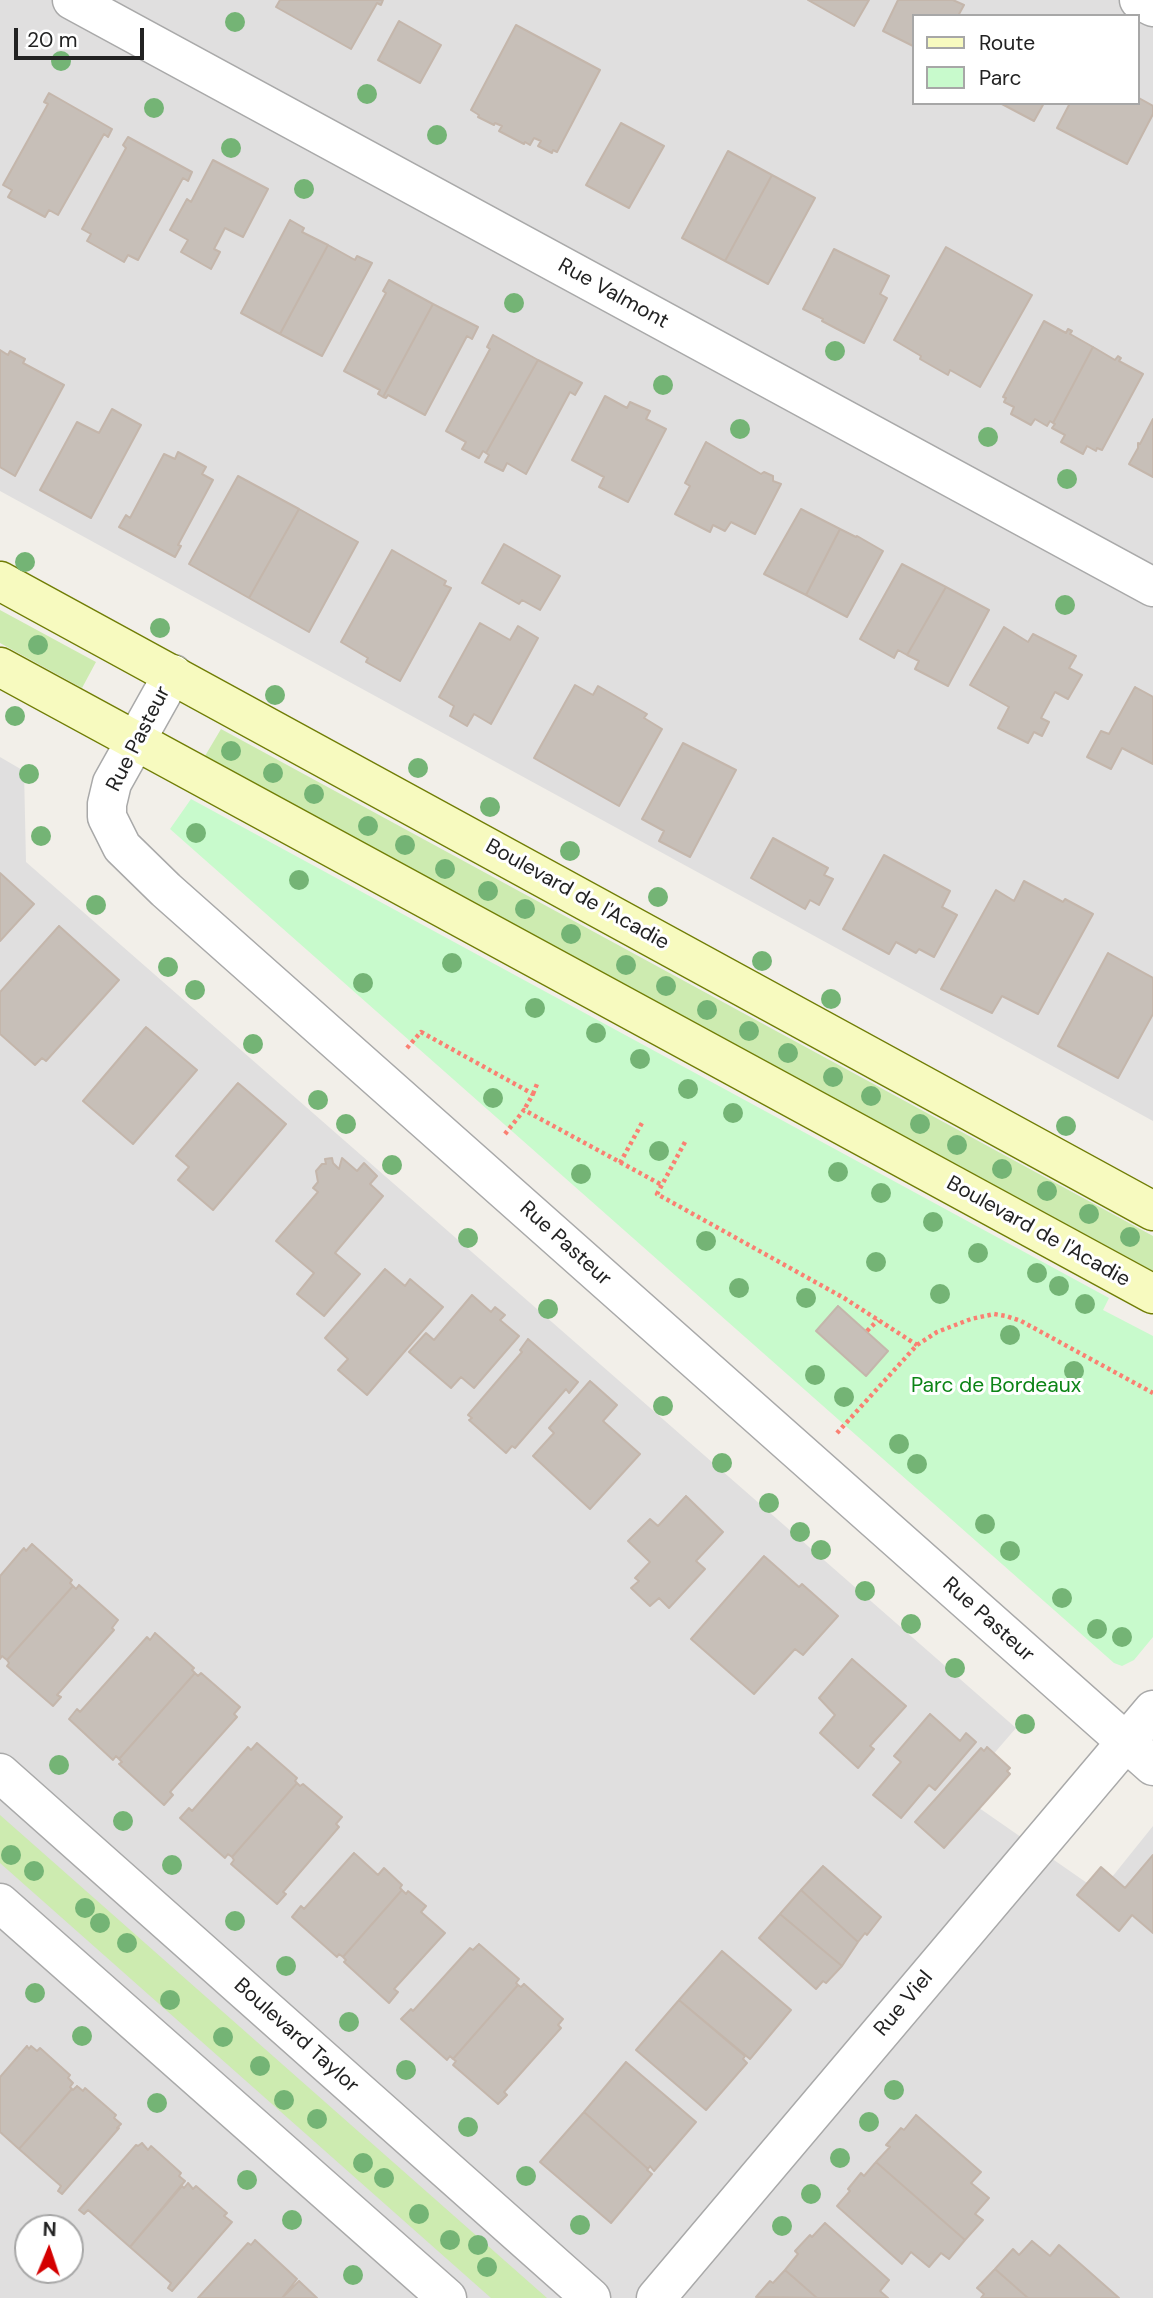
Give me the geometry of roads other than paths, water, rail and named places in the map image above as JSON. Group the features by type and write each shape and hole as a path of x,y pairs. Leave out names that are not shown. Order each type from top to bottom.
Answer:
{"main road":[{"name":"Boulevard de l'Acadie","path":"0,581 1153,1210"},
{"name":"Boulevard de l'Acadie","path":"0,667 1153,1294"}],"street":[{"name":"Rue Valmont","path":"72,0 1153,587"},
{"path":"1139,0 1153,8"},
{"name":"Rue Pasteur","path":"173,674 112,783 107,804 107,817 116,838 141,867 1139,1754"},
{"name":"Rue Viel","path":"656,2298 1139,1754 1153,1710"},
{"name":"Boulevard Taylor","path":"0,1773 591,2298"},
{"path":"0,1903 447,2298"}],"park label":[{"name":"Parc de Bordeaux","path":"996,1386"}]}
